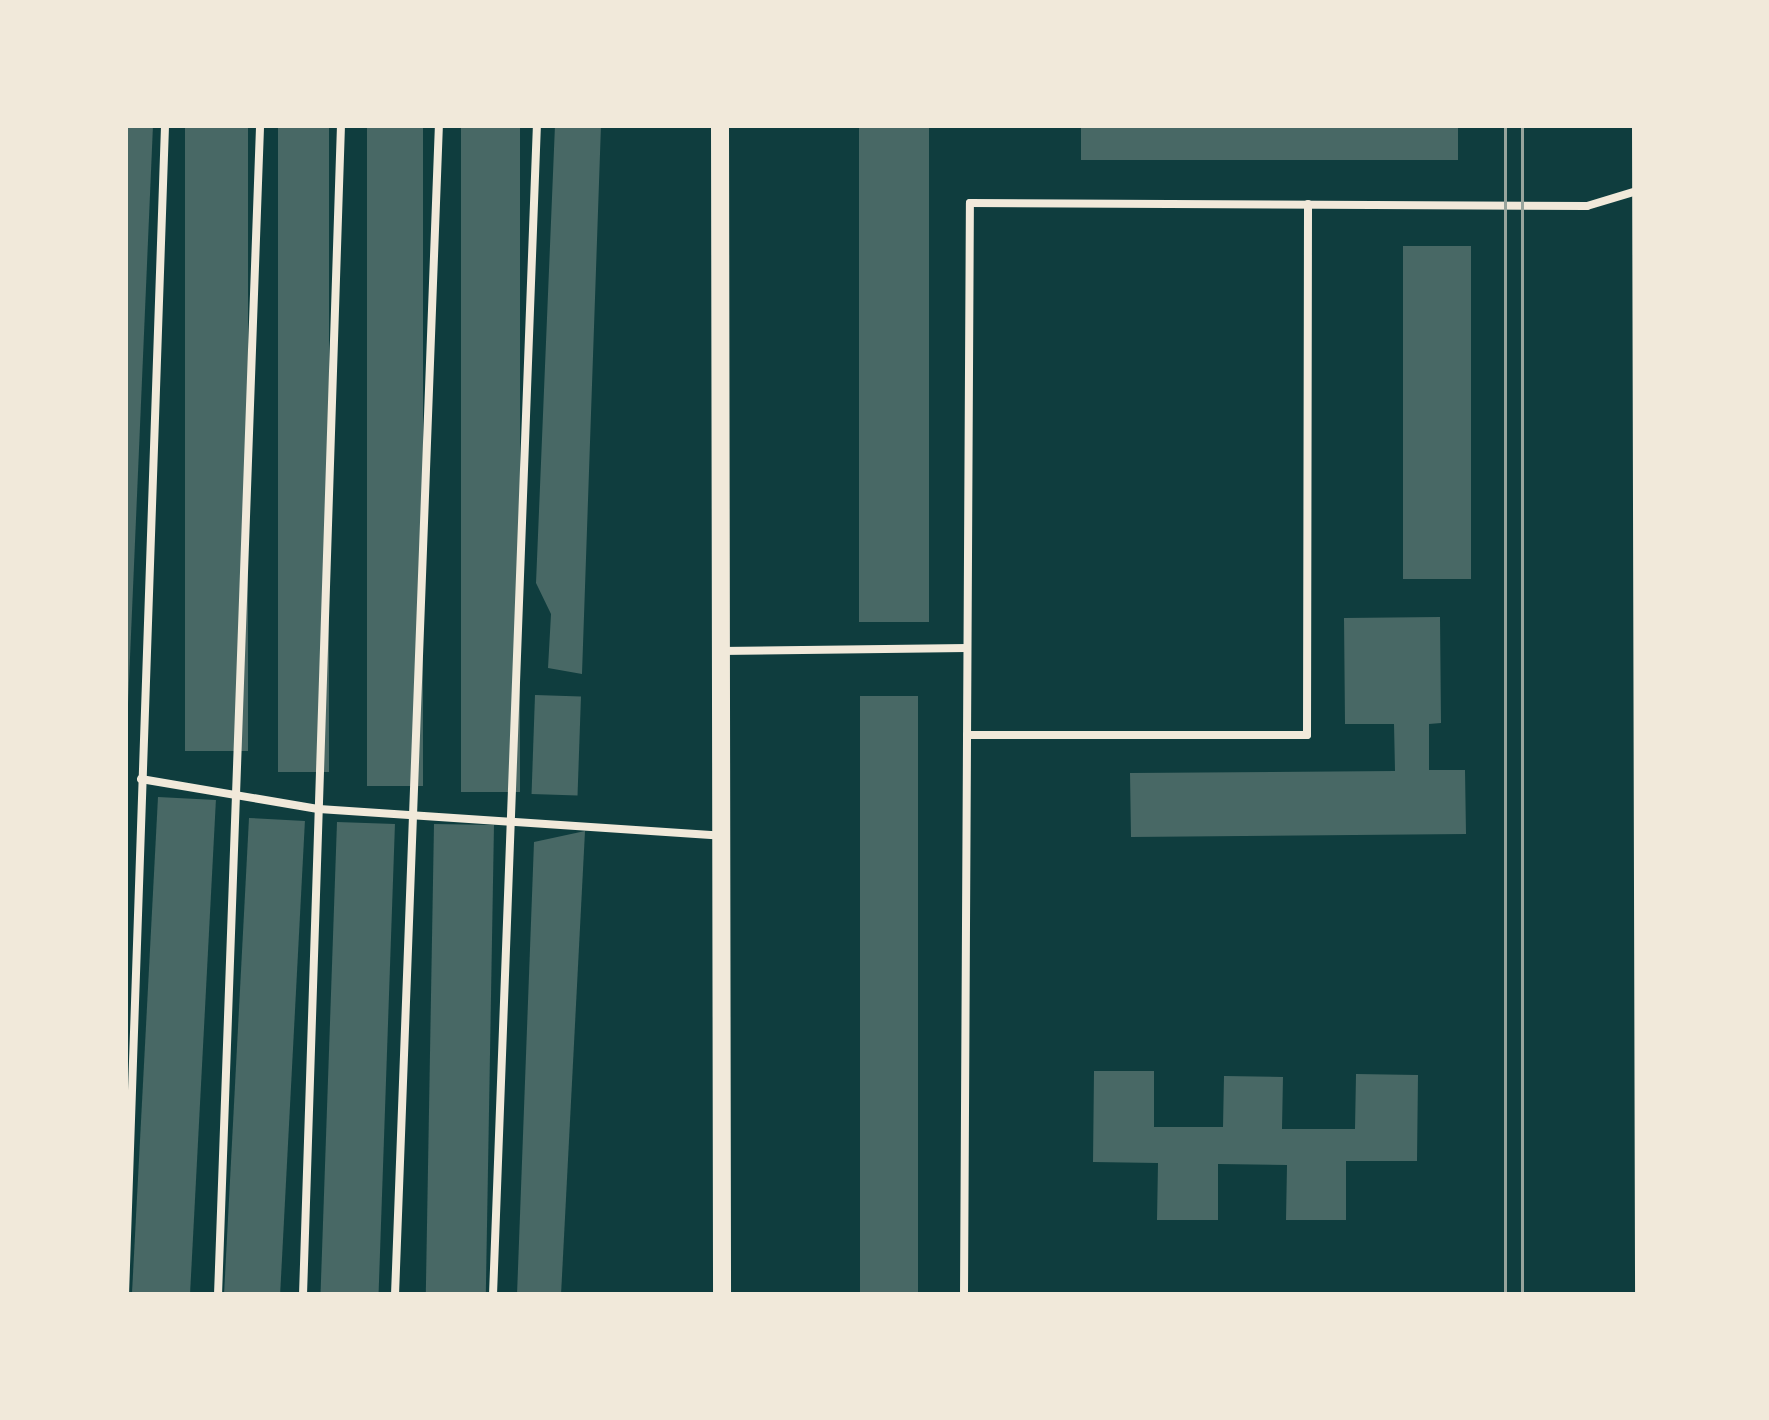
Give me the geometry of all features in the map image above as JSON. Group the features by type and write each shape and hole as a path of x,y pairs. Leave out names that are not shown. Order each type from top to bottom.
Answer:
{"street":[{"path":"720,125 722,1295"},
{"path":"1641,125 1644,1295"}],"lane":[{"path":"126,1295 165,125"},
{"path":"218,1295 260,125"},
{"path":"303,1295 341,125"},
{"path":"395,1295 438,125"},
{"path":"493,1295 537,125"},
{"path":"964,1295 970,202 1588,206 1642,189"},
{"path":"967,735 1307,735 1308,204"},
{"path":"720,651 968,648"},
{"path":"141,779 319,808 514,816 585,831 722,836"}],"building":[{"path":"125,125 153,125 128,704 125,704"},
{"path":"185,125 248,125 248,751 185,751"},
{"path":"278,125 329,125 329,772 278,772"},
{"path":"367,125 423,125 423,786 367,786"},
{"path":"461,125 520,125 520,792 461,792"},
{"path":"555,125 601,125 582,674 548,668 551,614 536,583"},
{"path":"859,125 929,125 929,622 859,622"},
{"path":"1081,125 1458,125 1458,160 1081,160"},
{"path":"1403,246 1471,246 1471,579 1403,579"},
{"path":"1440,617 1441,723 1429,724 1429,770 1465,770 1466,834 1131,837 1130,773 1395,771 1394,724 1345,724 1344,618"},
{"path":"535,695 581,697 578,796 532,794"},
{"path":"860,696 918,696 918,1295 860,1295"},
{"path":"158,797 216,800 190,1295 132,1294"},
{"path":"249,818 305,821 280,1295 224,1294"},
{"path":"337,822 395,824 379,1295 320,1295"},
{"path":"434,824 494,825 486,1295 426,1295"},
{"path":"585,831 561,1295 517,1295 534,842"},
{"path":"1094,1071 1154,1071 1154,1127 1223,1127 1224,1076 1283,1077 1282,1129 1355,1129 1356,1074 1418,1075 1417,1161 1346,1161 1346,1220 1286,1220 1287,1165 1218,1164 1218,1220 1157,1220 1158,1163 1093,1162"}],"tram line":[{"path":"1505,125 1505,1295"},
{"path":"1522,125 1522,1295"}]}
